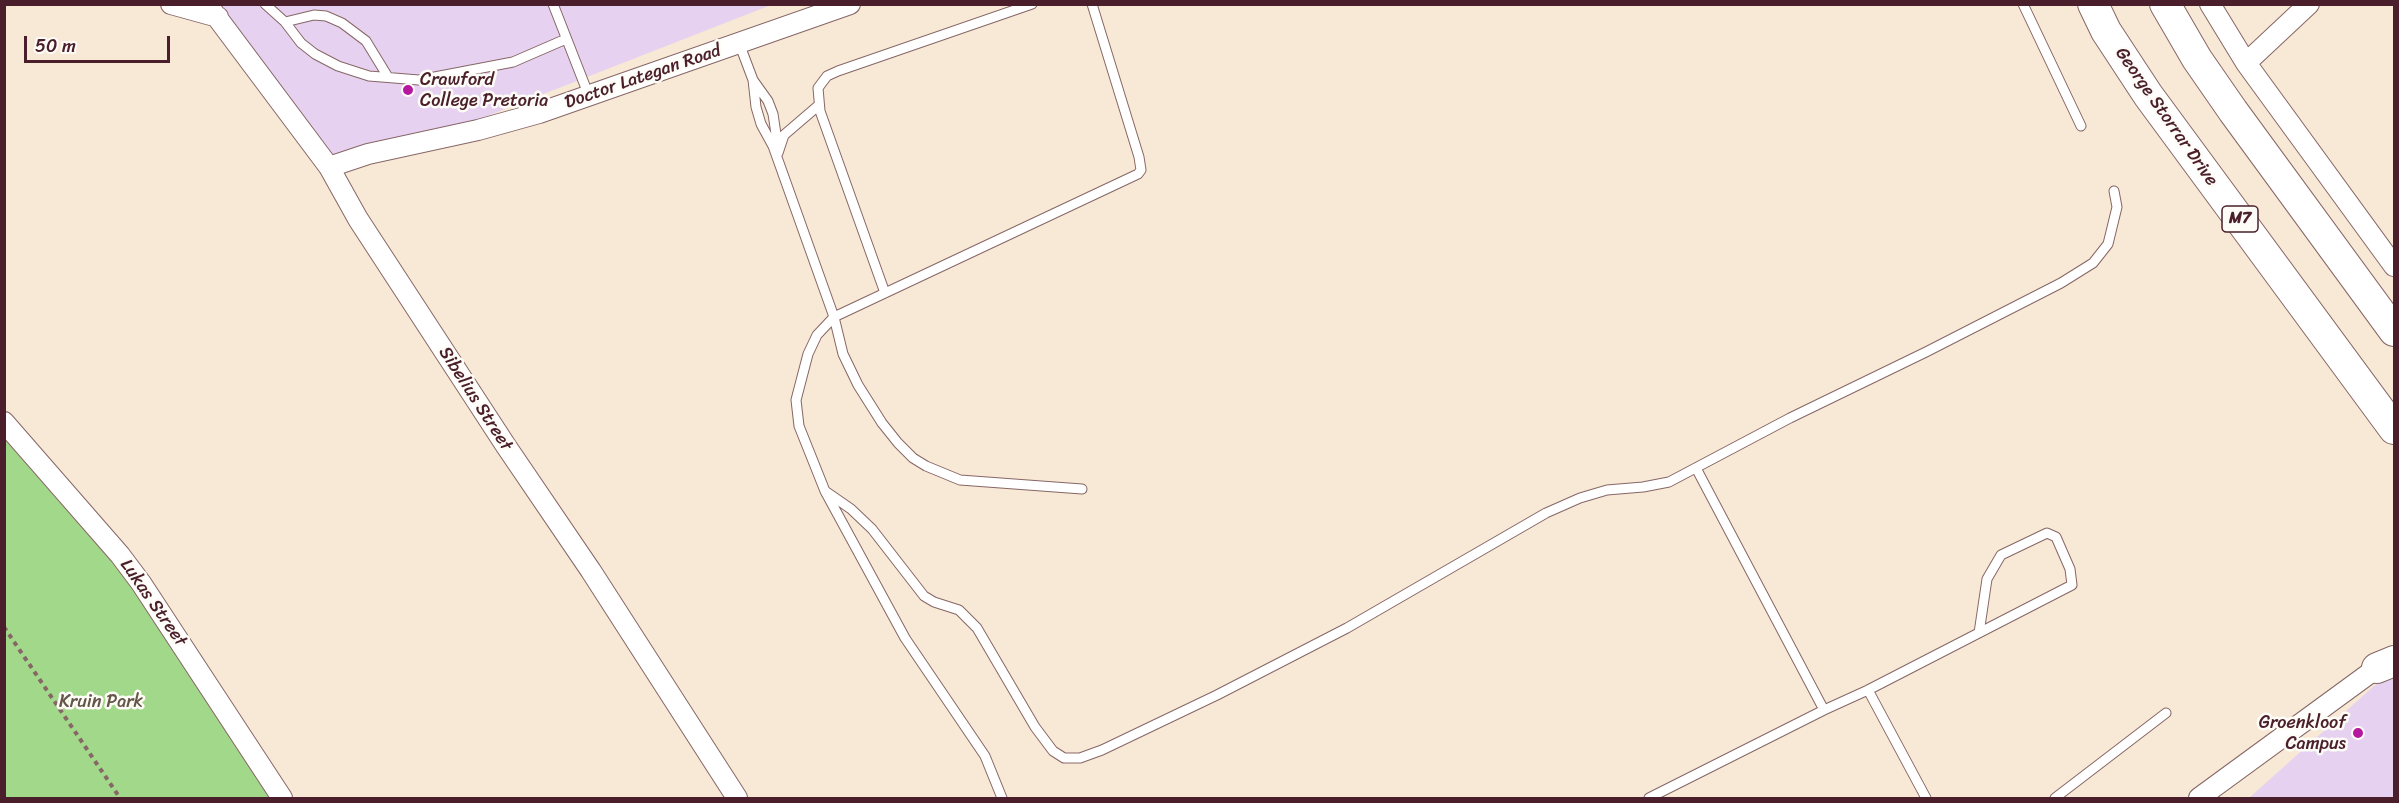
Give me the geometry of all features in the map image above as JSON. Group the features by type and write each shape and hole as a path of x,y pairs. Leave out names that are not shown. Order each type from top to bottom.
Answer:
{"main road":[{"name":"George Storrar Drive","path":"2093,4 2106,31 2148,95 2394,429"},
{"path":"2165,4 2197,58 2234,111 2394,331"}],"street":[{"path":"171,4 212,11"},
{"name":"Doctor Lategan Road","path":"329,167 368,154 513,121 850,4"},
{"path":"2210,4 2246,63 2394,266"},
{"path":"2246,63 2309,4"},
{"name":"Sibelius Street","path":"212,11 329,167 352,210 499,436 591,571 737,798"},
{"name":"Lukas Street","path":"4,422 120,555 141,583 282,798"},
{"path":"2199,798 2389,661"}],"lane":[{"path":"265,4 285,22 301,43 315,54 369,76 419,80 513,62 566,39"},
{"path":"553,4 589,96"},
{"path":"885,293 819,105 818,88 827,76 838,71 1032,4"},
{"path":"1002,798 985,756 904,638 825,491 799,426 796,400 807,354 818,335 834,317 1127,179 1141,170 1092,4"},
{"path":"2023,4 2081,126"},
{"path":"285,22 314,15 326,16 342,23 366,41 388,77"},
{"path":"739,43 753,80 756,107 761,124 773,146 834,317 843,354 858,385 882,423 913,458 939,473 960,480 1082,489"},
{"path":"753,80 768,100 773,114 776,134 773,146"},
{"path":"777,159 784,135 819,105"},
{"path":"825,491 851,509 872,529 924,596 934,603 959,610 976,628 1035,727 1053,751 1064,758 1075,759 1088,756 1147,729 1347,628 1556,509 1580,498 1607,490 1657,485 1675,479 1790,418 2016,307 2084,270 2108,244 2117,207 2114,191"},
{"path":"1696,468 1824,710"},
{"path":"1649,798 1868,690 2072,585 2070,569 2056,537 2047,533 2001,555 1987,579 1978,633"},
{"path":"1868,690 1926,798"},
{"path":"2055,798 2166,713"}],"path":[{"path":"4,627 120,798"}],"shaded area":[{"name":"Crawford College Pretoria","path":"193,5 771,5 334,176"},
{"name":"Groenkloof Campus","path":"2394,668 2394,798 2249,798"}],"green space":[{"name":"Kruin Park","path":"4,429 117,553 280,798 5,798"}],"place":[{"name":"Crawford College Pretoria","path":"408,90"},
{"name":"Groenkloof Campus","path":"2358,733"}]}
